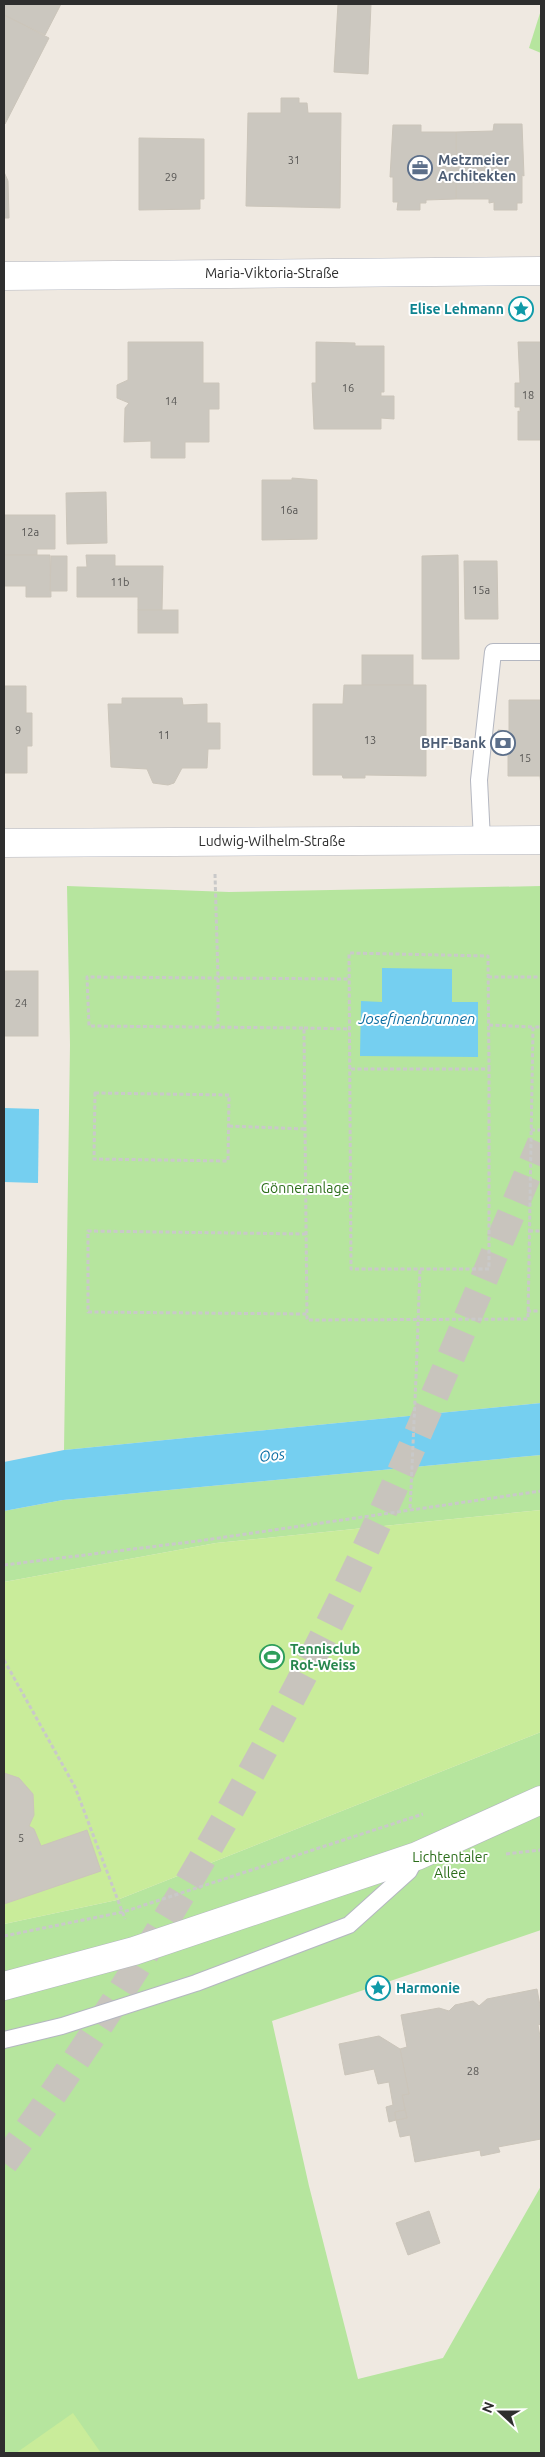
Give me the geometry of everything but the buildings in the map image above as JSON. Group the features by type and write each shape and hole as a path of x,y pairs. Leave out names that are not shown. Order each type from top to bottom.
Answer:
{"street":[{"name":"Maria-Viktoria-Straße","path":"4,276 541,271"},
{"name":"Ludwig-Wilhelm-Straße","path":"4,842 541,840"},
{"path":"4,1986 134,1951 417,1856 541,1800"}],"lane":[{"path":"482,840 479,780 493,652 541,652"},
{"path":"4,2040 62,2026 196,1983 349,1925 409,1871 417,1856"}],"path":[{"path":"214,841 218,1028"},
{"path":"349,953 488,956 489,1269 351,1269 350,979 349,953"},
{"path":"350,979 87,977 89,1026 350,1029"},
{"path":"488,977 541,977"},
{"path":"489,1025 541,1026"},
{"path":"304,1028 308,1320 419,1321 528,1319 533,1027"},
{"path":"350,1069 489,1069"},
{"path":"94,1093 229,1095 229,1126 228,1161 94,1159 94,1093"},
{"path":"229,1126 304,1128"},
{"path":"531,1130 541,1130"},
{"path":"306,1234 88,1231 88,1312 307,1314"},
{"path":"529,1232 541,1232"},
{"path":"410,1509 420,1269"},
{"path":"528,1311 541,1311"},
{"path":"4,1565 198,1541 541,1491"},
{"path":"4,1660 75,1787 123,1912"},
{"path":"4,1936 123,1912 430,1812"}],"green space":[{"path":"541,10 541,53 529,48"},
{"name":"Gönneranlage","path":"67,886 229,892 541,886 541,1403 64,1450 70,1045"},
{"path":"541,1455 541,1510 216,1543 4,1582 4,1511 63,1500"},
{"name":"Tennisclub Rot-Weiss","path":"541,1510 541,1732 117,1900 4,1924 4,1582 216,1543"},
{"name":"Lichtentaler Allee","path":"541,1732 541,1930 272,2021 309,2186 358,2379 443,2358 541,2186 541,2453 4,2453 4,1924 117,1900"},
{"path":"73,2413 101,2453 16,2453"}],"water":[{"name":"Josefinenbrunnen","path":"382,968 452,969 452,1002 478,1002 478,1057 360,1056 361,1001 382,1002"},
{"path":"4,1108 39,1109 38,1183 4,1182"},
{"name":"Oos","path":"541,1403 541,1455 63,1500 4,1511 4,1462 64,1450"}],"tunnel":[{"path":"4,2163 92,2037 134,1972 213,1840 288,1705 353,1576 409,1453 541,1143"}],"place":[{"name":"Metzmeier Architekten","path":"420,168"},
{"name":"Elise Lehmann","path":"521,309"},
{"name":"BHF-Bank","path":"503,743"},
{"name":"Tennisclub Rot-Weiss","path":"272,1657"},
{"name":"Harmonie","path":"378,1988"}]}
